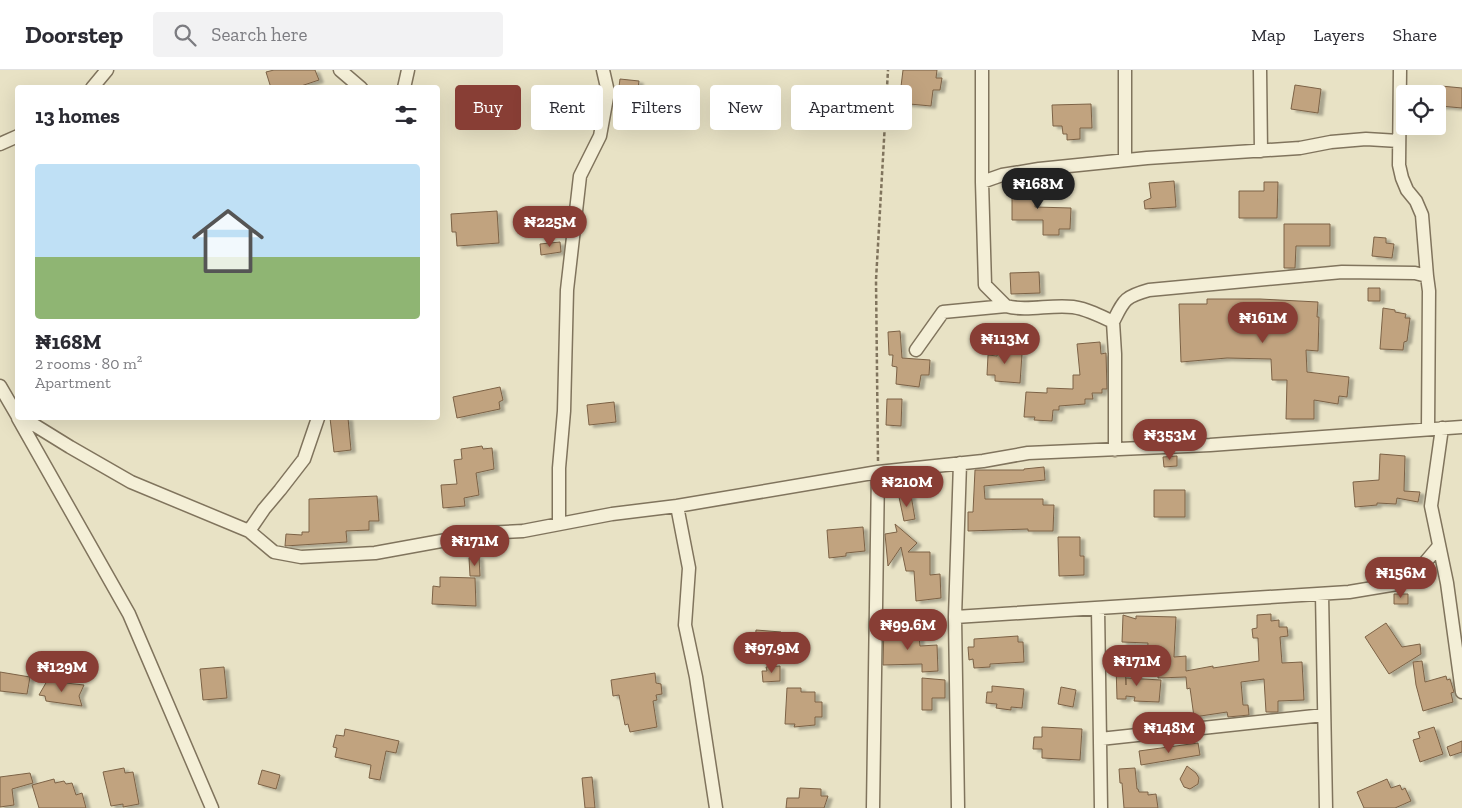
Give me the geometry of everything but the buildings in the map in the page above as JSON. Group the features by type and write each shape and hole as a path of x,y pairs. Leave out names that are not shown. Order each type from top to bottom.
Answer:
{"street":[{"path":"94,85 107,70"},
{"path":"340,70 358,85"},
{"path":"405,85 408,70"},
{"path":"559,524 559,468 564,411 567,290 580,176 600,136 608,92 603,70"},
{"path":"982,70 982,182 985,285 1006,306"},
{"path":"1125,160 1126,70"},
{"path":"1260,70 1261,151"},
{"path":"1400,70 1399,165 1407,190 1416,201 1422,215 1426,276 1429,291 1428,429"},
{"path":"0,144 15,137"},
{"path":"982,182 1002,175 1039,169 1125,160 1300,148 1331,142 1366,139 1399,141"},
{"path":"1114,450 1115,354 1113,322 1123,302 1132,295 1149,290 1342,272 1415,273 1426,276"},
{"path":"916,350 943,312 1006,306 1018,309 1073,307 1095,313 1113,322"},
{"path":"0,386 15,410"},
{"path":"21,420 129,614 212,808"},
{"path":"26,420 70,448 131,482 249,531 274,552 301,556 375,553 485,533 523,531 612,514 677,506 878,472 983,461 1028,452 1210,445 1462,427"},
{"path":"249,531 304,458 317,420"},
{"path":"1442,428 1431,506 1447,583 1462,692"},
{"path":"958,808 955,618 960,463"},
{"path":"873,808 878,472"},
{"path":"677,506 689,568 685,625 696,677 716,808"},
{"path":"955,618 1349,592 1397,584 1417,572 1439,546"},
{"path":"1322,594 1326,808"},
{"path":"1098,608 1101,808"},
{"path":"1100,739 1324,715"}],"path":[{"path":"878,472 876,280 888,70"}]}
